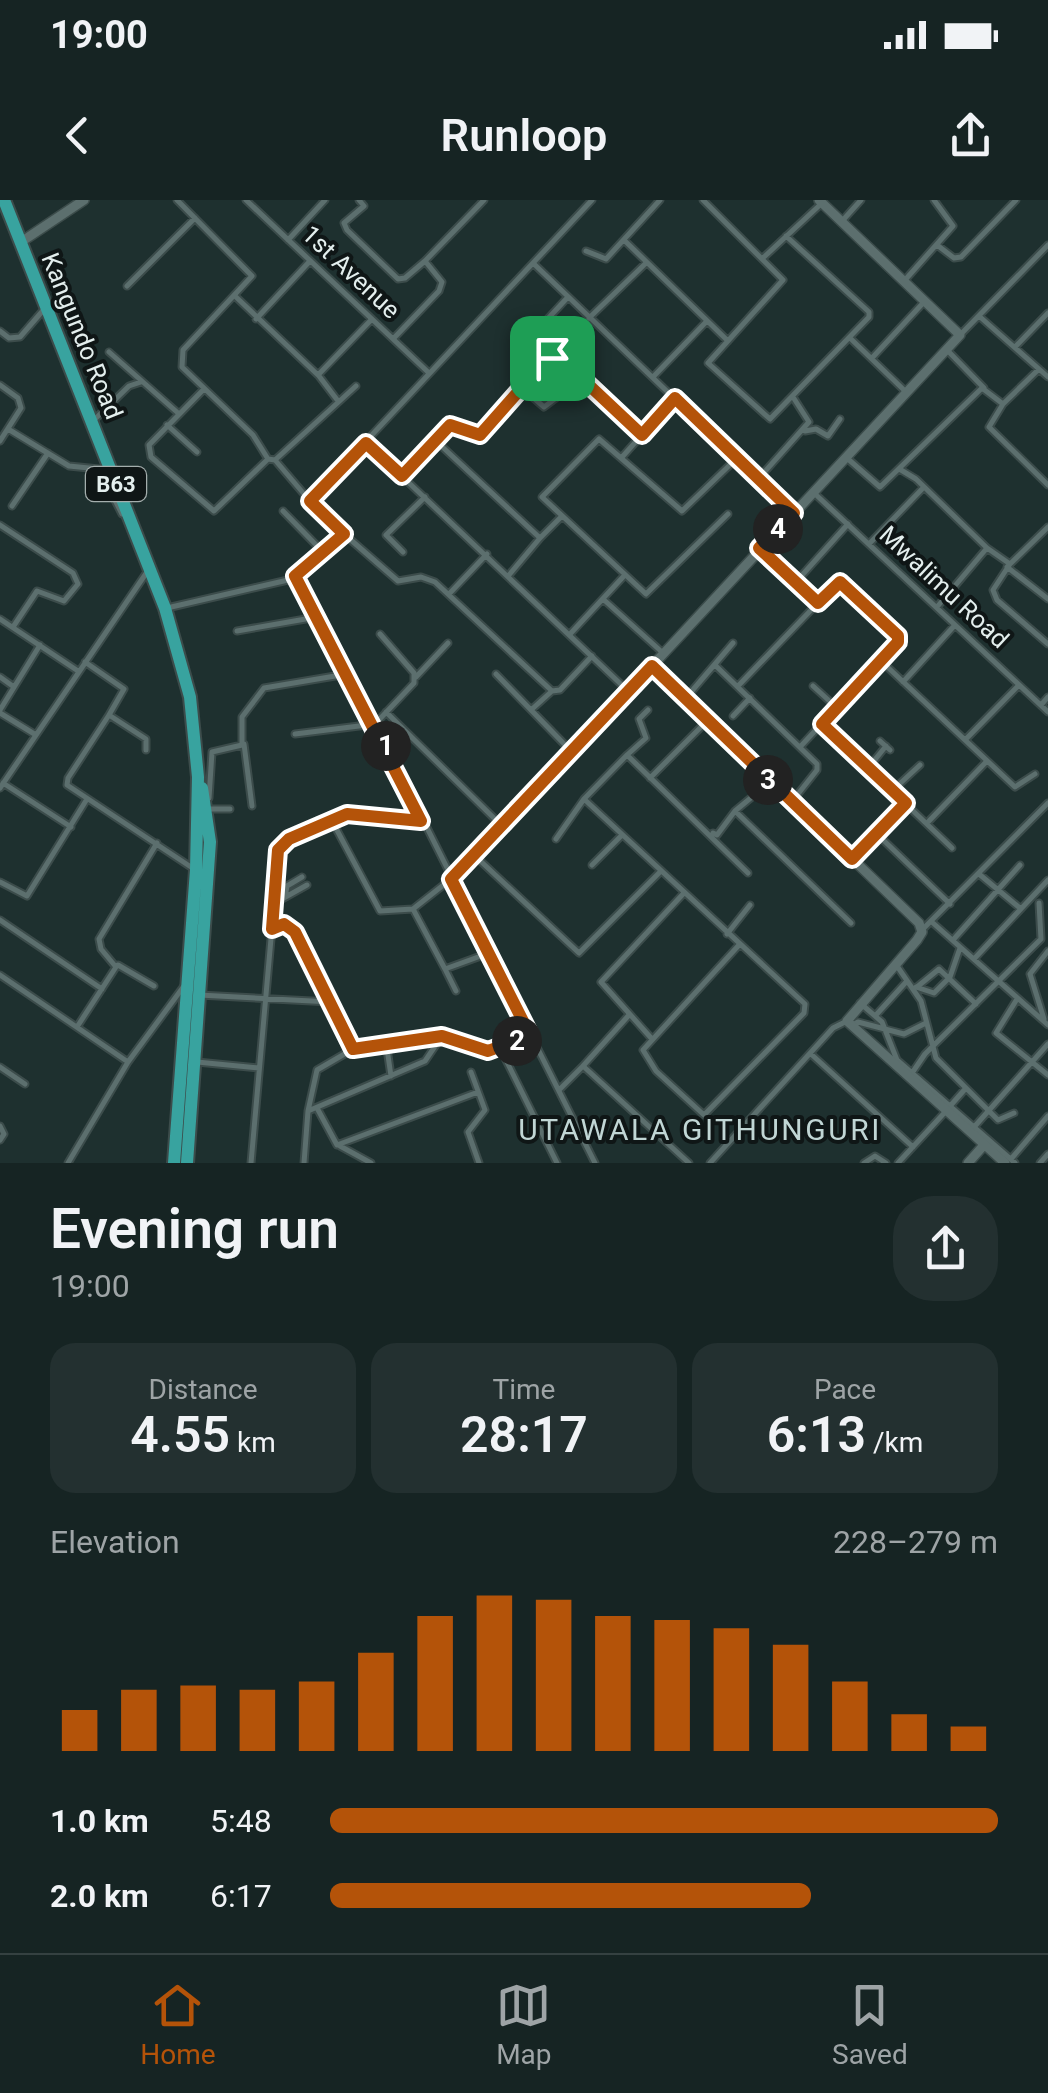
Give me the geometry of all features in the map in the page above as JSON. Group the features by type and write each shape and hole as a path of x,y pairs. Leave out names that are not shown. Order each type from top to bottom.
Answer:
{"highway":[{"name":"Kangundo Road","path":"4,200 93,414 165,608 190,697 203,842 187,1163"},
{"name":"Kangundo Road","path":"174,1163 196,870 209,810 198,776"}],"street":[{"path":"20,242 84,200"},
{"path":"177,200 251,272 250,280 236,297 180,355 182,367 253,435 271,460 344,534 398,581 428,578 552,691"},
{"name":"1st Avenue","path":"246,200 429,373"},
{"path":"288,240 325,200"},
{"path":"364,202 351,214 345,228 398,278 405,278 484,200"},
{"path":"310,501 592,200"},
{"path":"586,251 603,260 660,200"},
{"path":"703,200 780,272 783,284 709,365 768,419 867,320 868,312 786,236"},
{"path":"842,221 861,200"},
{"path":"905,280 954,223 934,200"},
{"path":"937,245 957,258 1016,200"},
{"path":"764,257 821,201 960,335"},
{"path":"127,286 195,218"},
{"path":"624,240 728,341"},
{"path":"332,819 380,911 413,908 451,879 1048,245"},
{"path":"256,319 310,261"},
{"path":"393,340 442,288 440,278 424,262"},
{"path":"532,263 794,513"},
{"path":"590,318 646,263"},
{"path":"236,297 318,375 338,401"},
{"path":"533,375 516,353 568,298"},
{"path":"872,358 926,299"},
{"path":"0,331 10,338 20,337 46,306"},
{"path":"1015,347 1048,312"},
{"path":"979,316 1048,376"},
{"path":"318,375 372,319"},
{"path":"653,377 706,322"},
{"path":"850,338 907,392"},
{"path":"948,350 1003,404"},
{"path":"108,352 178,413"},
{"path":"402,476 454,424 473,436 480,435 533,375 559,357 642,435"},
{"path":"1040,369 1003,404 990,422 990,431 1048,485"},
{"path":"93,414 129,386 141,382"},
{"path":"0,385 21,403 0,441"},
{"path":"204,390 149,445 151,457 214,511 356,386"},
{"path":"522,388 544,407 560,395"},
{"path":"846,457 880,487 984,388"},
{"path":"759,478 804,431 809,417 793,397"},
{"path":"623,456 675,398"},
{"path":"804,431 816,429 828,436 840,419"},
{"path":"167,425 196,452"},
{"path":"8,429 72,467 102,472 137,537"},
{"path":"728,514 650,593 642,594 542,494 590,444 602,440 682,511 737,458"},
{"path":"436,441 540,538"},
{"path":"366,443 510,575 627,690"},
{"path":"12,506 48,453"},
{"path":"901,470 1048,599"},
{"path":"869,544 924,487"},
{"name":"Mwalimu Road","path":"814,492 1048,712"},
{"path":"403,552 386,535 426,497"},
{"path":"283,511 324,553"},
{"path":"510,575 561,517"},
{"path":"795,583 848,524"},
{"path":"0,525 73,573 78,584 64,601 39,589 13,628"},
{"path":"1048,527 1008,566 994,594 1048,644"},
{"path":"165,608 295,576 344,534"},
{"path":"759,548 818,603"},
{"path":"936,607 986,548"},
{"path":"449,594 487,554"},
{"path":"70,827 2,786 150,568"},
{"path":"295,576 375,724 595,1163"},
{"path":"570,634 623,577"},
{"path":"738,686 840,582 898,636 898,642 800,747"},
{"path":"603,599 663,653"},
{"path":"237,631 317,617"},
{"path":"0,619 78,671"},
{"path":"903,682 955,626"},
{"path":"380,634 415,678"},
{"path":"296,734 375,724 448,643"},
{"path":"683,701 733,643"},
{"path":"36,735 0,711 40,645"},
{"path":"531,710 552,691 560,690 592,656"},
{"path":"880,660 1015,788 1035,774"},
{"path":"85,662 124,689 66,781 69,788 196,870"},
{"path":"652,666 683,701 792,801 922,930"},
{"path":"716,666 818,767 792,801"},
{"path":"252,806 242,717 267,685 348,674"},
{"path":"496,674 571,752"},
{"path":"0,677 14,687"},
{"path":"966,740 1019,684"},
{"path":"813,686 836,708"},
{"path":"733,716 750,698"},
{"path":"1041,705 1048,698"},
{"path":"556,839 584,799 646,738 639,719 648,710"},
{"path":"386,712 502,826"},
{"path":"109,715 146,738 146,750"},
{"path":"650,778 706,722"},
{"path":"822,724 929,821 952,848"},
{"path":"230,809 209,810 212,752 244,741"},
{"path":"869,767 885,746"},
{"path":"627,755 748,873"},
{"path":"929,821 988,761"},
{"path":"893,790 920,765"},
{"path":"710,832 717,834 735,811 770,782"},
{"path":"0,882 27,896 87,798"},
{"path":"584,799 805,1004 804,1011 708,1115 645,1058 643,1050 739,945"},
{"path":"852,859 906,803"},
{"path":"851,1021 859,1002 922,930 1047,804"},
{"path":"735,811 851,924"},
{"path":"251,1163 273,904 282,844 332,819 359,812 421,821"},
{"path":"876,834 950,904"},
{"path":"592,865 622,835"},
{"path":"154,986 116,964 101,949 99,939 157,843"},
{"path":"474,855 579,953 661,871"},
{"path":"953,940 995,888 1020,865"},
{"path":"979,874 1021,909"},
{"path":"285,898 287,886 302,877"},
{"path":"974,959 1048,880"},
{"path":"273,904 306,885"},
{"path":"652,1039 601,982 684,893"},
{"path":"1032,896 1048,911"},
{"path":"912,1073 932,1047 1043,936 1039,902"},
{"path":"727,934 750,906"},
{"path":"413,908 456,991"},
{"path":"0,920 102,989"},
{"path":"933,922 1017,999 1046,1019"},
{"path":"272,929 290,926 353,1049"},
{"path":"915,987 932,994 950,977 960,947"},
{"path":"1046,1019 1030,974 1048,951"},
{"path":"445,968 488,953"},
{"path":"76,1026 116,964"},
{"path":"895,964 915,987 936,1058 1000,1121 1014,1114"},
{"path":"915,987 936,968 976,1004"},
{"path":"0,975 128,1062"},
{"path":"876,1015 908,979"},
{"path":"68,1163 128,1062 188,981"},
{"path":"196,995 331,1002"},
{"path":"1017,999 996,1033 1048,1075"},
{"path":"1043,1007 1048,1000"},
{"path":"859,1002 876,1015 896,1060"},
{"path":"558,1091 630,1015"},
{"path":"851,1021 949,1108"},
{"path":"851,1021 1009,1162"},
{"path":"713,1162 834,1028 851,1021 904,1034 926,1023"},
{"path":"304,1163 308,1111 317,1070 353,1049 442,1036 477,1050 501,1050 530,1035"},
{"path":"308,1111 429,1058 442,1036"},
{"path":"386,1042 390,1076"},
{"path":"973,1129 1048,1044"},
{"path":"501,1050 557,1163"},
{"path":"811,1054 913,1147"},
{"path":"194,1062 258,1068"},
{"path":"583,1066 688,1163"},
{"path":"0,1067 26,1084"},
{"path":"471,1072 485,1114 468,1132 479,1163"},
{"path":"898,1163 966,1087"},
{"path":"337,1145 478,1092"},
{"path":"317,1108 337,1145 372,1163"},
{"path":"1009,1162 1048,1116"},
{"path":"0,1126 0,1140"},
{"path":"973,1129 984,1145 1009,1162"},
{"path":"968,1163 984,1145"},
{"path":"1040,1163 1048,1154"},
{"path":"864,1163 875,1156 886,1163"}],"district":[{"name":"UTAWALA GITHUNGURI","path":"700,1129"}],"route":[{"path":"559,357 568,364 642,435 675,398 794,513 759,548 818,603 840,582 898,636 898,642 822,724 906,803 852,859 652,666 451,879 530,1035 501,1050 477,1050 442,1036 353,1049 295,932 284,924 272,929 278,850 289,839 347,814 372,813 421,821 375,724 295,576 344,534 310,501 366,443 402,476 450,425 458,424 473,436 480,435 552,358 559,357"}]}
